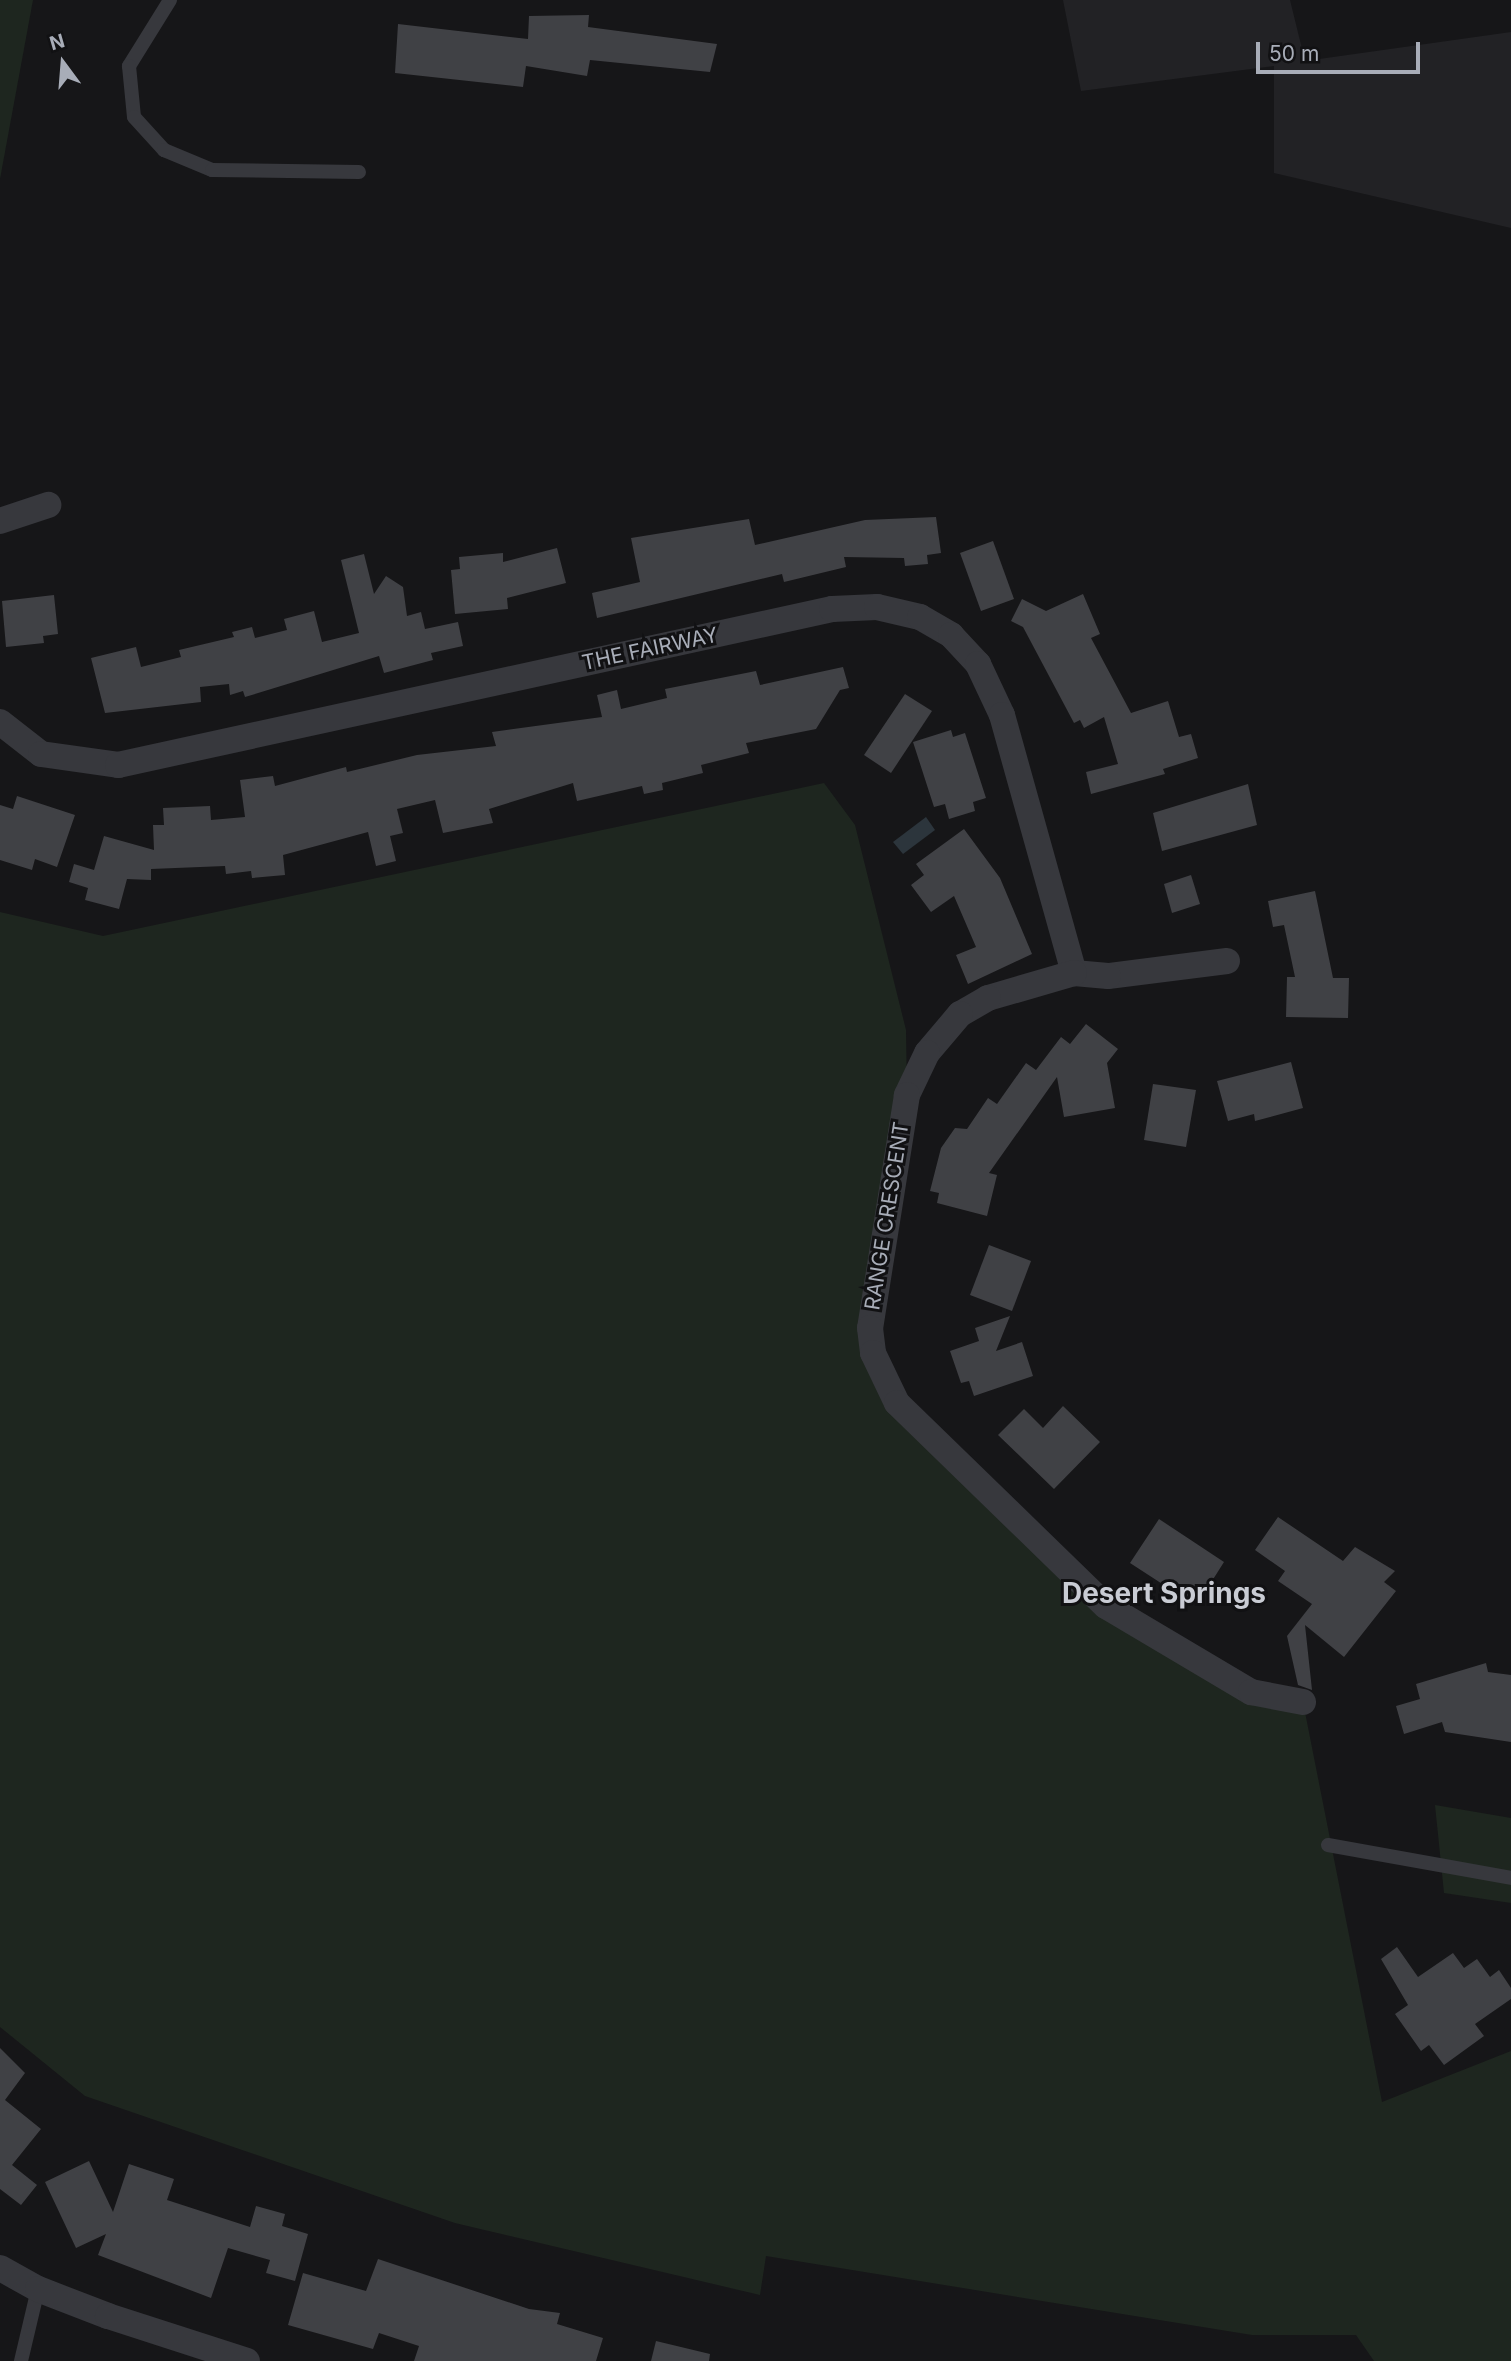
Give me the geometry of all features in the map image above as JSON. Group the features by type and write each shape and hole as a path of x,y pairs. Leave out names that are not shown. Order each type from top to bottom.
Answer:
{"street":[{"path":"0,521 48,505"},
{"name":"THE FAIRWAY","path":"0,722 41,754 118,765 832,609 877,607 920,617 951,635 978,664 1002,715 1074,973"},
{"name":"RANGE CRESCENT","path":"1227,961 1108,976 1074,973 988,998 960,1014 927,1053 907,1095 870,1307 873,1353 897,1403 1106,1606 1251,1692 1303,1702"},
{"path":"0,2268 38,2289 247,2361"}],"lane":[{"path":"170,0 130,66 134,117 164,150 212,170 359,172"},
{"path":"1328,1844 1511,1878"},
{"path":"20,2361 38,2289"}],"shaded area":[{"path":"0,0 33,0 0,179"},
{"path":"1063,0 1290,0 1305,61 1511,32 1511,228 1274,173 1274,66 1081,91"},
{"path":"824,783 855,825 906,1030 907,1095 870,1307 880,1370 1144,1630 1303,1702 1382,2102 1511,2051 1511,2361 1374,2361 1356,2335 1252,2335 766,2256 760,2295 455,2223 85,2096 0,2027 0,912 103,936"},
{"path":"926,817 935,830 903,854 893,842"},
{"path":"1435,1805 1511,1818 1511,1903 1444,1893"}],"building":[{"path":"589,15 588,27 717,44 710,72 590,60 587,76 526,66 523,87 395,73 398,24 528,39 529,16"},
{"path":"936,517 941,553 927,555 928,564 905,566 904,558 844,557 846,567 784,582 782,574 597,618 592,593 640,582 631,538 749,519 755,545 865,520"},
{"path":"993,541 1014,599 981,611 960,553"},
{"path":"557,548 566,583 507,598 508,609 455,614 451,570 460,569 459,557 503,553 503,562"},
{"path":"364,554 374,594 386,576 403,587 407,616 421,612 425,629 458,622 463,646 431,653 433,660 384,673 379,656 245,697 243,691 230,695 229,684 200,687 201,702 105,713 91,658 136,647 141,667 181,657 179,650 234,637 232,632 252,627 255,638 287,630 284,619 314,611 322,642 359,633 341,560"},
{"path":"1083,594 1100,634 1091,638 1131,713 1168,701 1179,737 1191,734 1198,758 1163,769 1165,774 1091,794 1086,772 1118,764 1104,717 1084,728 1080,720 1074,723 1023,627 1011,621 1022,599 1046,611"},
{"path":"54,595 58,634 43,636 44,643 6,647 2,601"},
{"path":"843,667 849,688 840,690 816,729 746,743 749,753 701,765 703,773 662,783 663,790 644,794 642,786 577,801 573,783 489,809 493,823 443,833 435,800 397,809 403,833 390,836 396,861 376,866 368,832 283,855 285,875 252,878 251,871 226,874 225,866 151,869 151,880 127,879 119,909 85,900 88,888 69,882 74,864 94,870 104,836 154,850 153,825 164,825 163,808 210,806 211,820 245,817 240,780 273,776 275,786 346,767 347,772 417,755 496,746 492,732 602,717 597,695 617,690 621,709 667,698 665,689 756,671 760,685"},
{"path":"905,694 932,711 891,773 864,755"},
{"path":"951,730 953,737 965,733 986,798 973,802 975,811 949,819 945,804 934,807 913,742"},
{"path":"1248,784 1257,825 1162,851 1153,813"},
{"path":"17,796 75,815 57,867 35,859 32,870 0,860 0,805 13,809"},
{"path":"964,829 1000,878 1032,954 968,984 956,955 976,947 954,896 931,912 911,885 924,875 916,864"},
{"path":"1191,875 1200,904 1172,913 1164,884"},
{"path":"1315,891 1333,978 1349,978 1348,1018 1286,1017 1287,977 1295,977 1284,925 1273,927 1268,901"},
{"path":"1086,1024 1118,1049 1107,1063 1115,1108 1064,1117 1057,1077 989,1173 997,1175 987,1216 937,1203 939,1193 930,1191 941,1148 955,1128 967,1129 988,1098 997,1104 1026,1063 1036,1070 1061,1037 1070,1044"},
{"path":"1291,1062 1303,1108 1255,1121 1254,1114 1228,1121 1217,1081"},
{"path":"1153,1084 1196,1090 1186,1147 1144,1140"},
{"path":"989,1245 1031,1261 1012,1311 970,1295"},
{"path":"1010,1316 996,1351 1022,1342 1033,1376 974,1396 969,1381 961,1383 950,1351 979,1341 975,1328"},
{"path":"1063,1406 1100,1442 1054,1489 998,1435 1024,1409 1043,1428"},
{"path":"1278,1517 1343,1561 1355,1547 1395,1571 1384,1582 1396,1591 1344,1657 1305,1625 1312,1690 1298,1685 1287,1636 1312,1604 1278,1581 1285,1571 1255,1550"},
{"path":"1159,1519 1224,1562 1200,1600 1191,1594 1187,1600 1130,1563"},
{"path":"1486,1663 1488,1672 1511,1675 1511,1742 1445,1732 1442,1722 1404,1734 1396,1706 1420,1699 1416,1684"},
{"path":"1397,1947 1418,1977 1453,1953 1464,1968 1477,1959 1490,1977 1499,1970 1511,1988 1511,1999 1475,2024 1484,2036 1444,2065 1429,2045 1421,2051 1395,2014 1408,2005 1381,1959"},
{"path":"0,2048 25,2073 5,2100 41,2129 12,2165 37,2185 21,2205 0,2189"},
{"path":"89,2161 113,2212 129,2164 174,2179 167,2200 250,2227 256,2206 285,2214 282,2226 308,2234 295,2281 266,2273 270,2260 228,2248 211,2298 98,2255 106,2234 76,2248 45,2182"},
{"path":"378,2259 529,2309 560,2313 557,2324 603,2338 596,2361 414,2361 419,2346 379,2333 373,2349 288,2325 303,2273 366,2291"},
{"path":"656,2341 710,2354 709,2361 651,2361"}],"district":[{"name":"Desert Springs","path":"1164,1593"}]}
